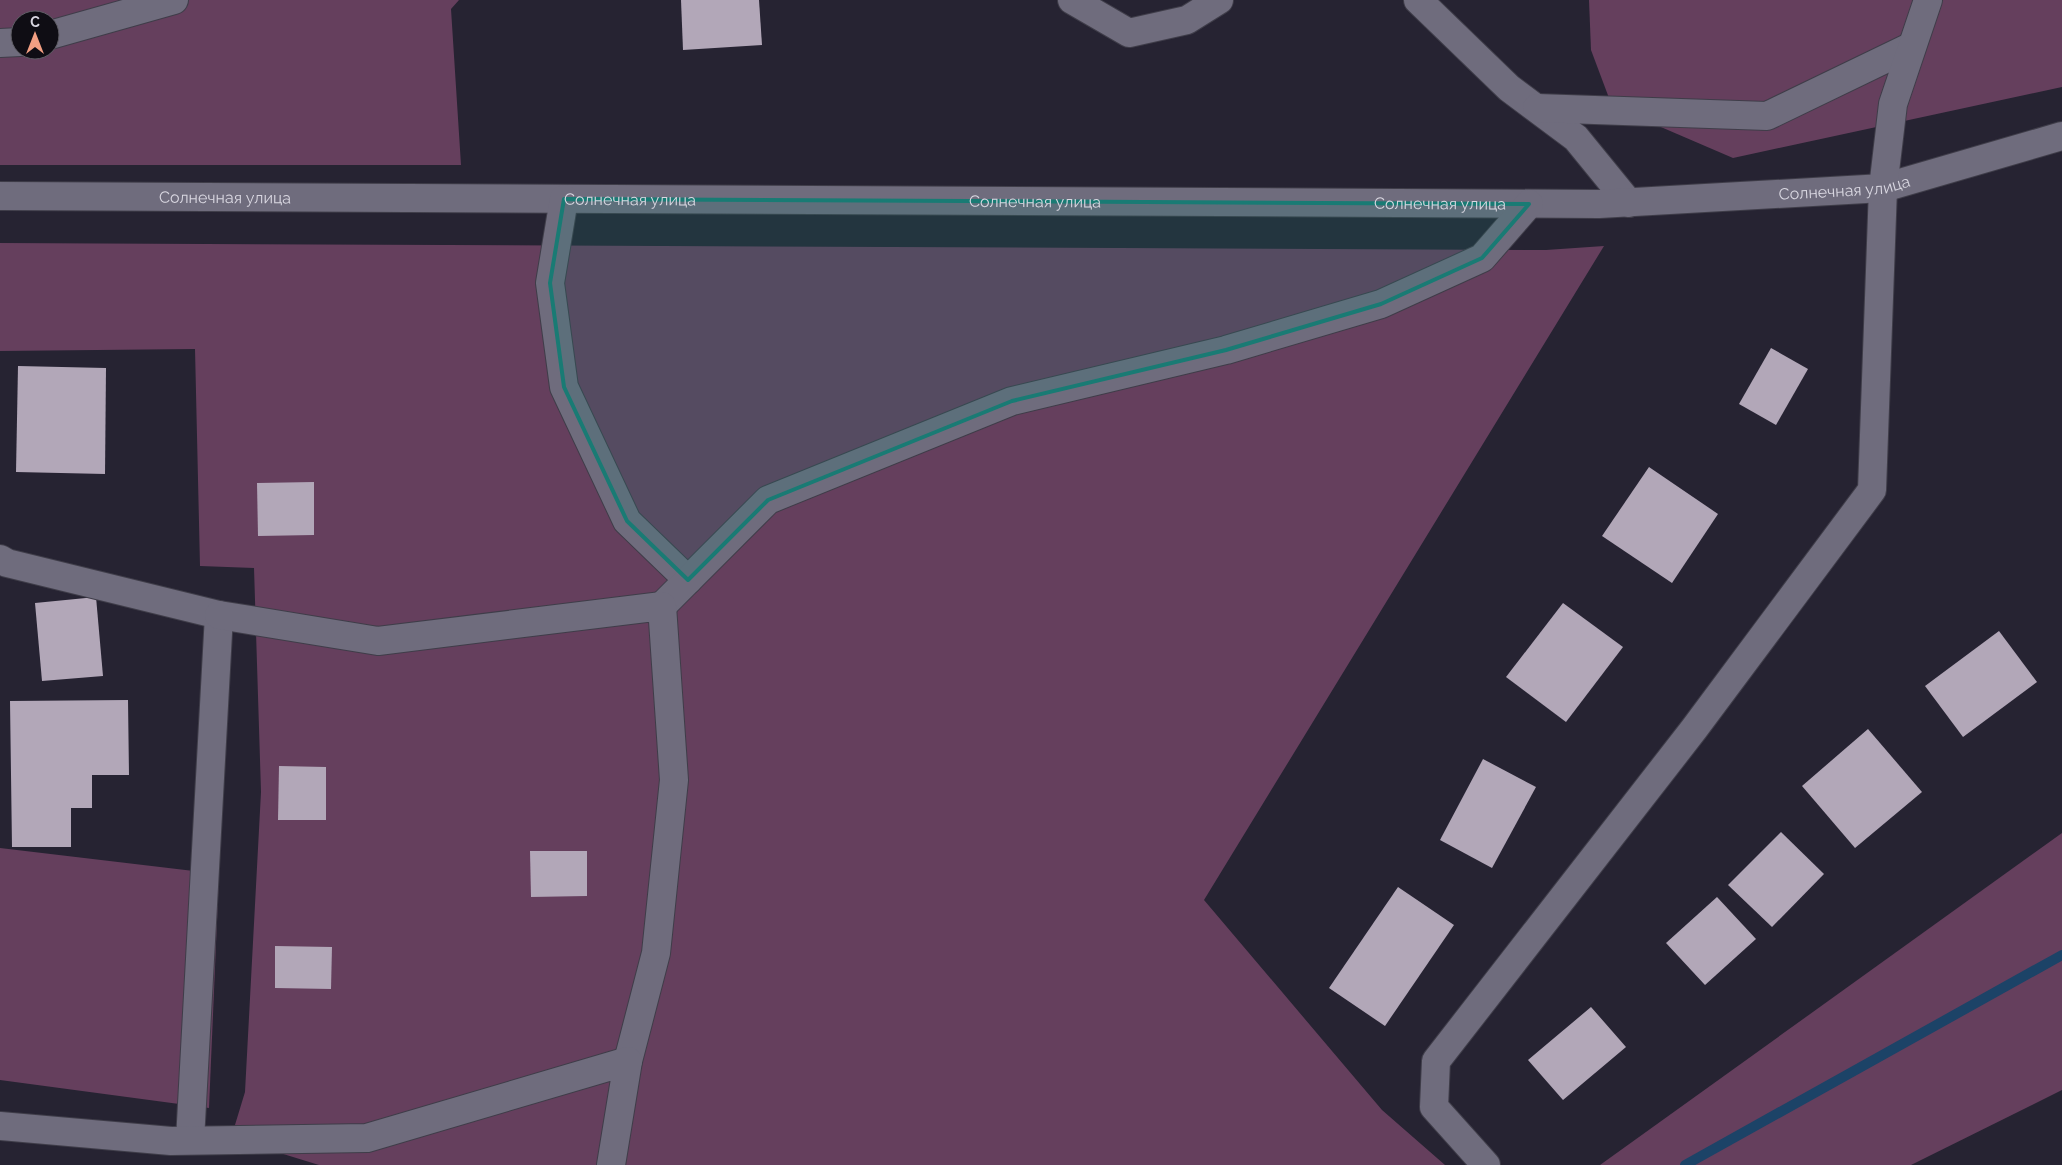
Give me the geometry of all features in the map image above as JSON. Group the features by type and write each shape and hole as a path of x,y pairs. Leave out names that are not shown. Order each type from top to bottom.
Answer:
{"street":[{"path":"60,32 174,0"},
{"path":"1072,0 1129,33 1187,20 1219,0"},
{"path":"1418,0 1509,88 1576,138 1629,203"},
{"path":"1486,1165 1434,1107 1436,1061 1694,730 1872,490 1883,188 1893,104 1928,0"},
{"path":"1537,108 1767,116 1912,46"},
{"name":"Солнечная улица","path":"0,196 1629,203 1883,188 2062,136"},
{"path":"564,199 550,282 564,387 627,521 688,580"},
{"path":"0,559 7,563 220,615 378,641 662,606 768,500 1012,401 1226,350 1381,304 1482,258 1529,204"},
{"path":"611,1165 628,1061 656,954 674,780 662,606"},
{"path":"190,1140 220,615"},
{"path":"0,1126 171,1141 368,1138 628,1061"}],"highlighted area":[{"path":"564,199 1529,204 1482,258 1381,304 1226,350 1012,401 768,500 688,580 627,521 564,387 550,283"}],"shaded area":[{"path":"0,0 459,0 451,9 461,165 0,165"},
{"path":"1589,0 2062,0 2062,87 1733,158 1612,106 1591,50"},
{"path":"0,243 1546,250 1604,246 1204,900 1382,1110 1445,1165 319,1165 231,1138 245,1092 261,792 254,568 200,566 195,349 0,351"},
{"path":"2062,833 2062,1090 1911,1165 1600,1165"},
{"path":"0,848 219,874 209,1108 0,1080"}],"building":[{"path":"681,0 759,0 762,45 683,50"},
{"path":"1771,348 1808,369 1776,425 1739,404"},
{"path":"18,366 106,368 105,474 16,472"},
{"path":"1649,467 1718,514 1672,583 1602,536"},
{"path":"314,482 314,535 258,536 257,483"},
{"path":"96,597 103,676 42,681 35,603"},
{"path":"1563,603 1623,647 1566,722 1506,677"},
{"path":"1999,631 2037,682 1963,737 1925,686"},
{"path":"128,700 129,775 92,775 92,808 71,808 71,847 12,847 10,701"},
{"path":"1868,729 1922,792 1855,848 1802,786"},
{"path":"1483,759 1536,787 1492,868 1440,840"},
{"path":"279,766 326,767 326,820 278,820"},
{"path":"1781,832 1824,874 1772,927 1728,885"},
{"path":"530,851 587,851 587,896 531,897"},
{"path":"1398,887 1454,925 1385,1026 1329,988"},
{"path":"1717,897 1756,939 1705,985 1666,943"},
{"path":"275,946 332,947 331,989 275,988"},
{"path":"1591,1007 1626,1047 1563,1100 1528,1060"}],"waterway":[{"path":"1685,1165 2062,955"}]}
